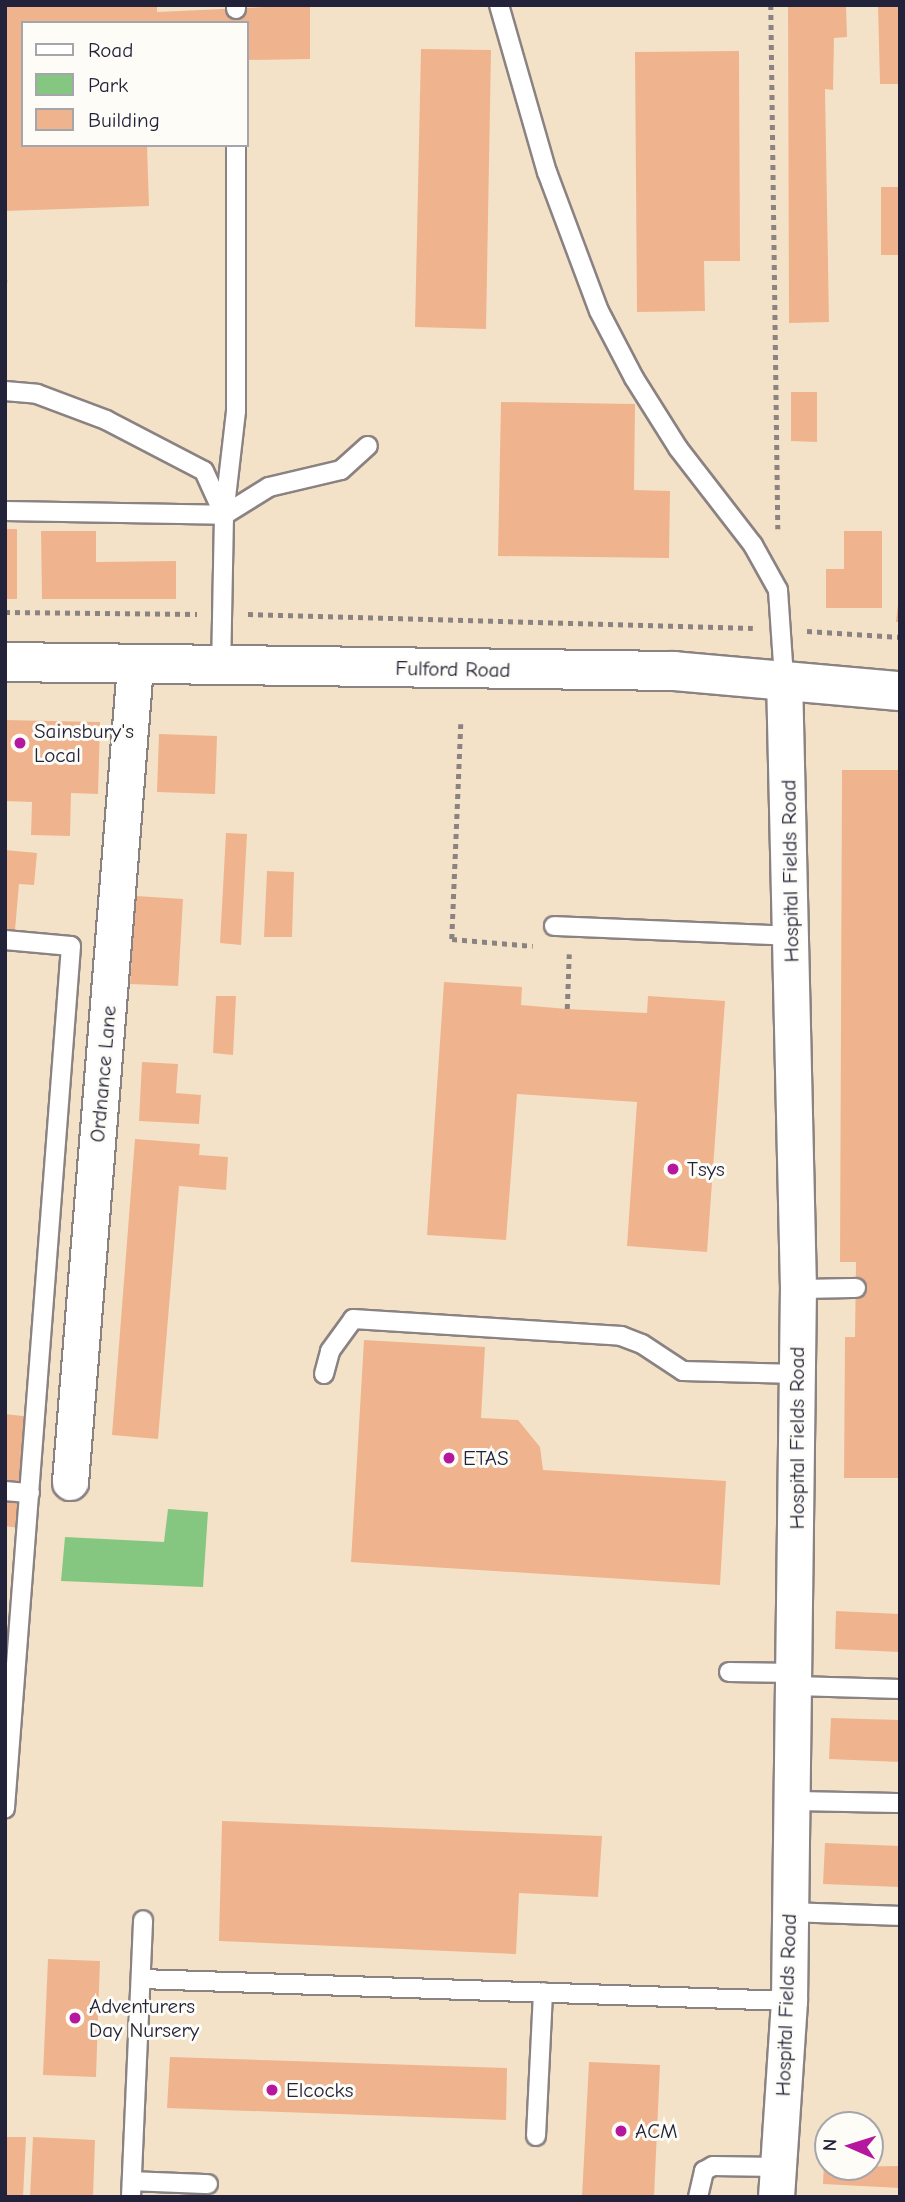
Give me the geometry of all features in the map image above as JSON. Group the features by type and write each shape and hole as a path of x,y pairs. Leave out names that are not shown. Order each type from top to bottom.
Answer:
{"main road":[{"name":"Fulford Road","path":"5,662 135,666 674,671 900,691"}],"street":[{"name":"Ordnance Lane","path":"70,1482 135,666"},
{"name":"Hospital Fields Road","path":"777,2182 789,2001 798,1289 792,936 784,679"}],"lane":[{"path":"499,5 547,172 599,311 634,378 678,448 753,545 778,590 778,629 784,679"},
{"path":"221,666 224,515 236,411 236,147"},
{"path":"5,391 37,394 106,420 204,471 224,515"},
{"path":"5,511 224,515 269,486 341,470 368,446"},
{"path":"554,926 792,936"},
{"path":"5,940 71,946 5,1808"},
{"path":"798,1289 856,1288"},
{"path":"324,1374 330,1351 353,1319 621,1336 649,1348 683,1371 797,1374"},
{"path":"5,1491 30,1493"},
{"path":"729,1672 900,1689"},
{"path":"793,1801 900,1803"},
{"path":"790,1912 900,1916"},
{"path":"143,1920 132,2189 208,2184"},
{"path":"141,1979 789,2001"},
{"path":"536,2136 543,1992"},
{"path":"698,2197 704,2171 713,2166 777,2182"}],"path":[{"path":"771,5 778,590"},
{"path":"5,612 223,614 778,629 900,637"},
{"path":"461,724 452,939 543,947"},
{"path":"556,948 569,949 566,1009"}],"green space":[{"path":"168,1509 208,1512 203,1587 61,1581 65,1537 164,1542"}],"building":[{"path":"5,5 157,5 157,12 310,5 310,59 248,60 248,21 21,21 21,147 147,147 149,206 5,211"},
{"path":"788,5 846,5 847,37 834,38 833,90 825,89 829,322 789,323"},
{"path":"878,5 900,5 900,84 880,84"},
{"path":"421,49 491,50 486,329 415,327"},
{"path":"739,51 740,261 704,261 705,311 637,312 635,52"},
{"path":"881,187 900,187 900,255 881,255"},
{"path":"791,392 817,392 817,442 791,441"},
{"path":"501,402 635,404 634,490 670,491 669,558 498,556"},
{"path":"5,529 17,529 17,599 5,599"},
{"path":"41,531 96,531 96,562 176,561 176,599 42,599"},
{"path":"844,531 882,531 882,608 826,608 826,569 844,569"},
{"path":"898,604 900,622 896,622"},
{"path":"5,720 100,722 98,794 71,793 70,836 31,835 32,802 5,801"},
{"path":"159,734 217,736 215,794 157,792"},
{"path":"842,770 900,770 900,1478 844,1478 845,1337 855,1337 856,1262 840,1262"},
{"path":"226,833 247,834 241,945 220,943"},
{"path":"5,850 37,853 34,885 19,884 15,930 5,929"},
{"path":"267,871 294,872 292,937 264,937"},
{"path":"136,896 183,899 178,986 130,984"},
{"name":"Tsys","path":"444,982 522,987 521,1005 567,1009 647,1013 648,996 725,1001 707,1252 627,1246 637,1102 517,1094 506,1240 427,1235"},
{"path":"216,996 236,996 233,1055 213,1053"},
{"path":"142,1062 178,1064 176,1093 201,1095 199,1124 139,1121"},
{"path":"135,1139 200,1144 199,1155 228,1157 226,1190 179,1186 158,1439 112,1435"},
{"name":"ETAS","path":"364,1340 485,1347 481,1418 518,1420 540,1447 543,1470 726,1481 720,1585 351,1562"},
{"path":"5,1414 31,1417 24,1486 5,1484"},
{"path":"5,1500 21,1502 18,1528 5,1526"},
{"path":"836,1611 900,1614 900,1652 835,1649"},
{"path":"831,1718 900,1720 900,1762 829,1759"},
{"path":"222,1821 602,1836 598,1897 519,1893 516,1954 219,1941"},
{"path":"825,1843 900,1846 900,1887 823,1884"},
{"path":"48,1959 100,1961 96,2077 43,2075"},
{"path":"170,2057 507,2068 506,2120 167,2108"},
{"name":"ACM","path":"589,2062 660,2065 654,2197 582,2197"},
{"path":"5,2137 26,2137 23,2197 5,2197"},
{"path":"33,2137 95,2140 93,2197 30,2197"},
{"path":"884,2166 900,2166 900,2188 823,2184 823,2181 884,2181"}],"place":[{"name":"Sainsbury's Local","path":"20,743"},
{"name":"Tsys","path":"673,1169"},
{"name":"ETAS","path":"449,1458"},
{"name":"Adventurers Day Nursery","path":"75,2018"},
{"name":"Elcocks","path":"272,2090"},
{"name":"ACM","path":"621,2131"}]}
